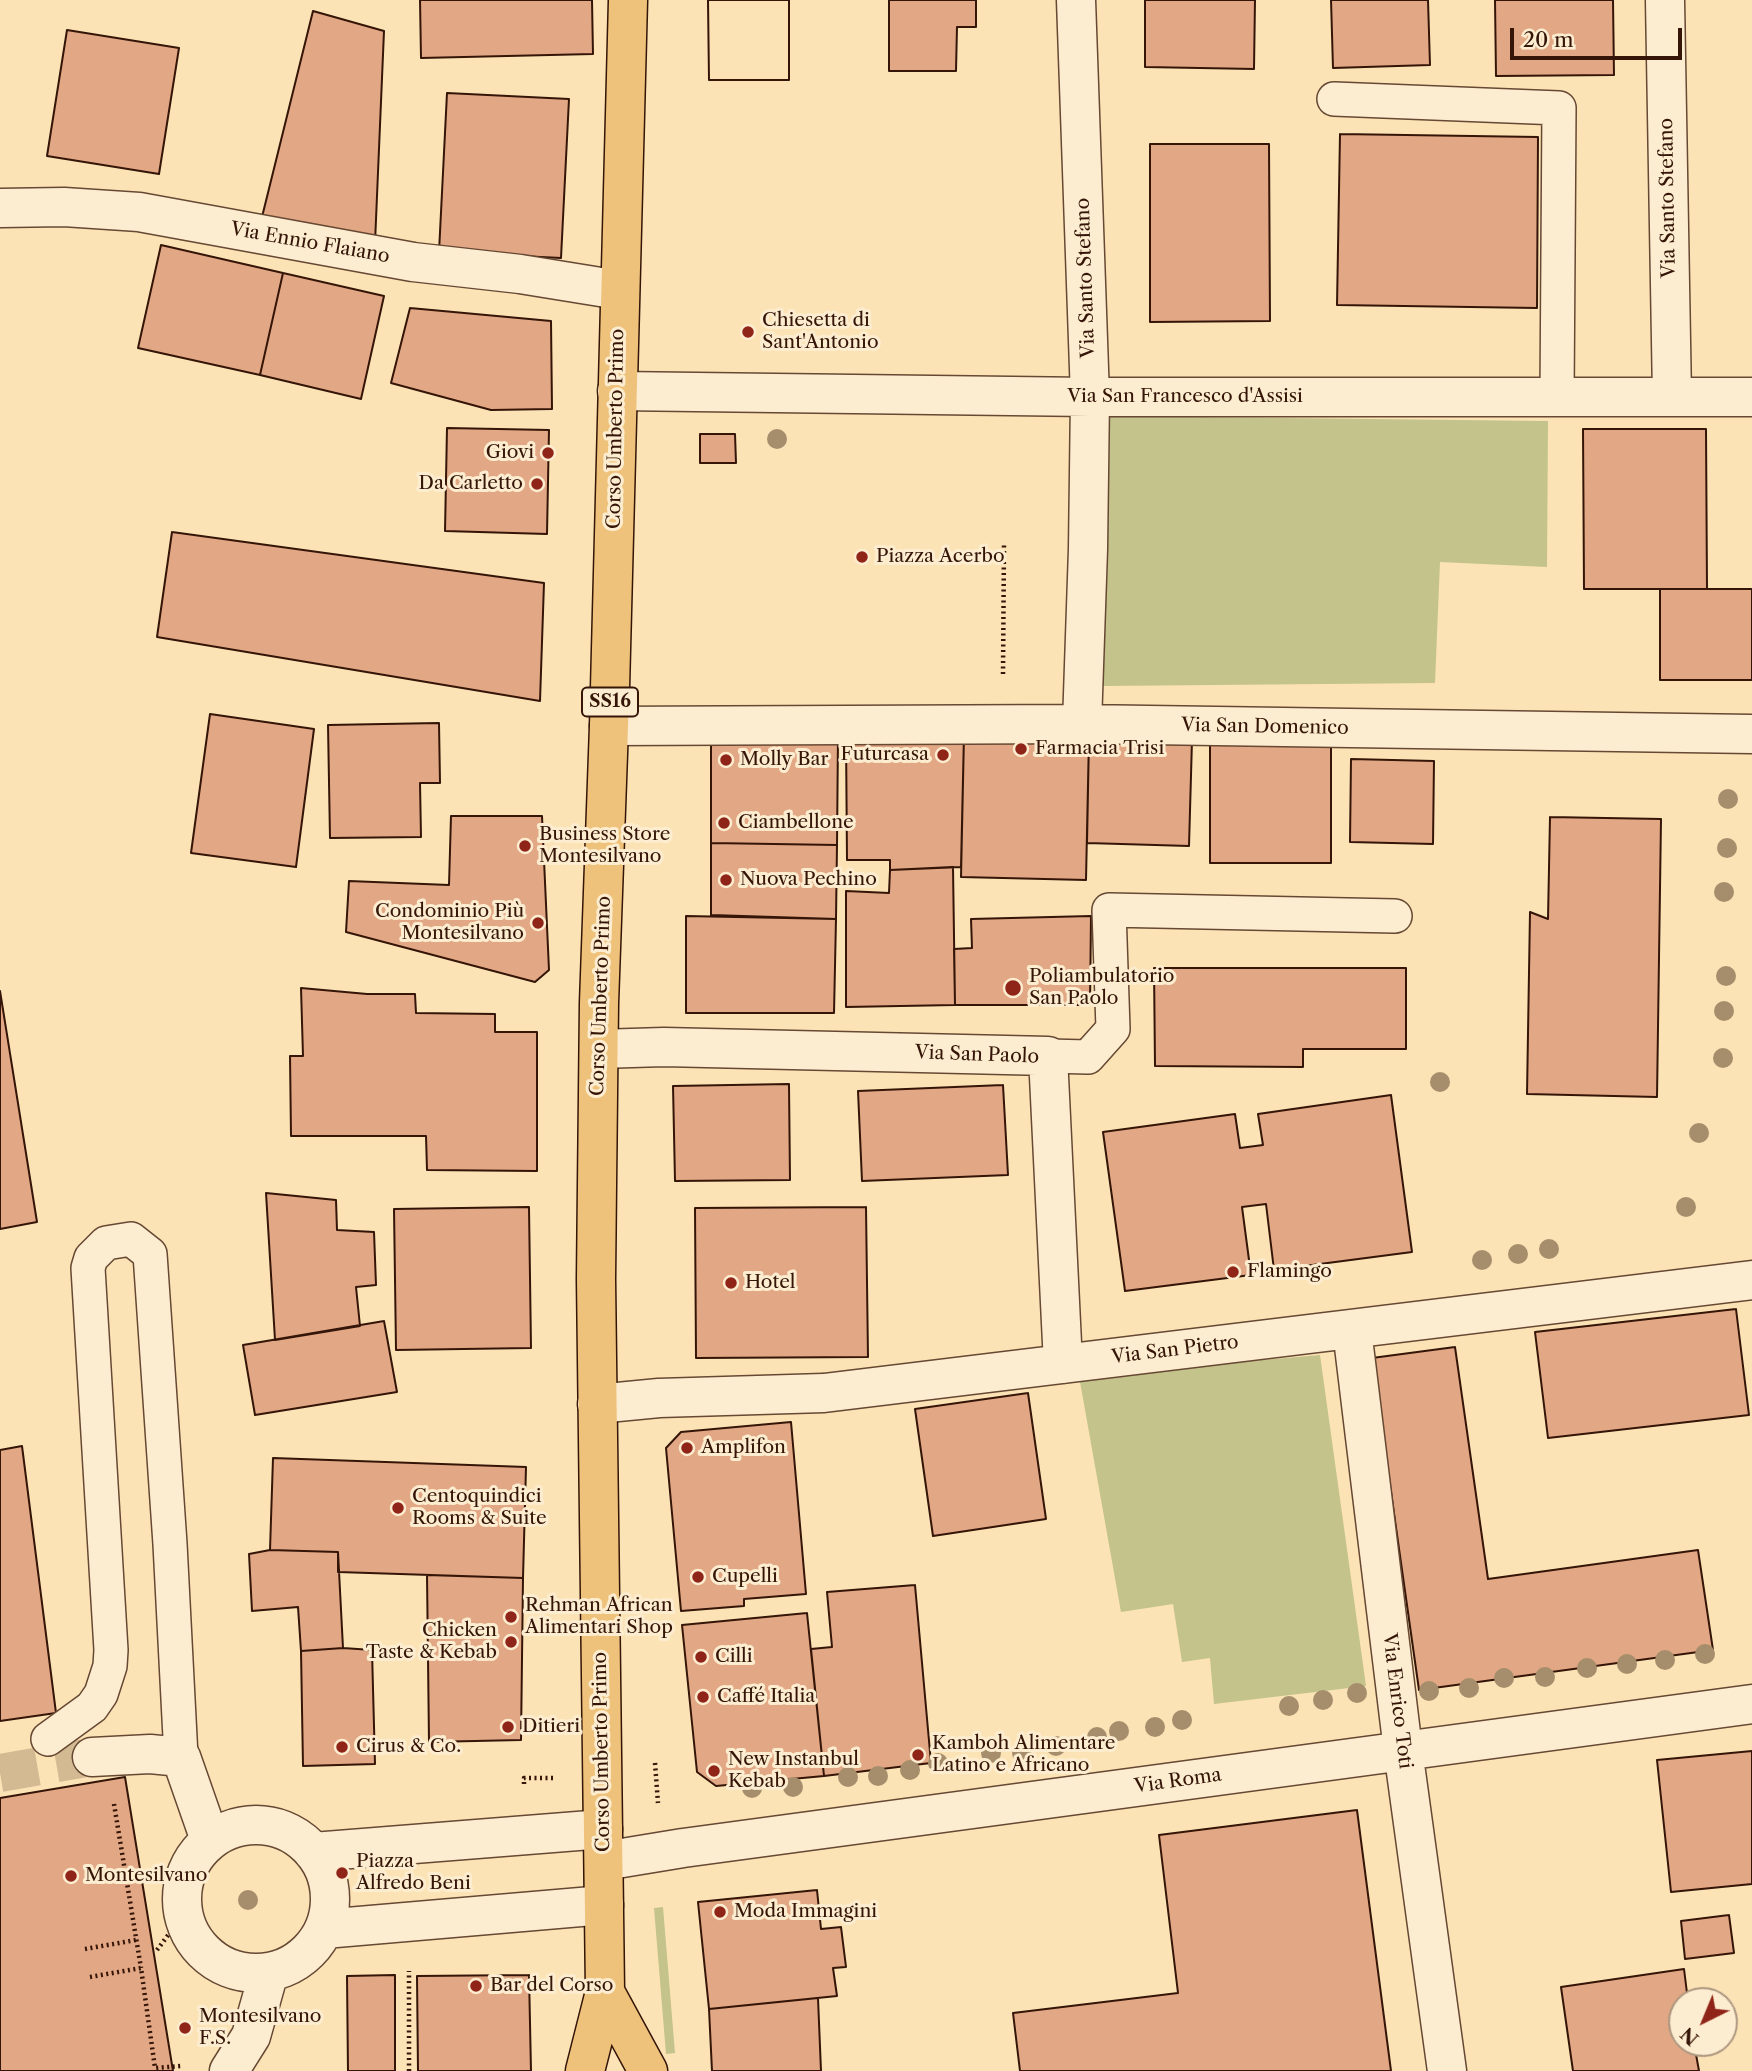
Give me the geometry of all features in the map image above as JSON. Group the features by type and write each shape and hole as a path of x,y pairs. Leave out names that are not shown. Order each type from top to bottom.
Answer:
{"main road":[{"name":"Corso Umberto Primo","path":"585,2071 605,1992 597,1404 598,1049 628,0"},
{"name":"Corso Umberto Primo","path":"605,1992 648,2071"}],"street":[{"name":"Via Santo Stefano","path":"1076,0 1090,397 1082,724"},
{"name":"Via Santo Stefano","path":"1665,0 1672,397"},
{"name":"Via Ennio Flaiano","path":"0,208 64,207 139,212 413,262 520,274 620,290"},
{"name":"Via San Francesco d'Assisi","path":"617,391 1090,397 1752,397"},
{"name":"Via San Domenico","path":"609,726 1082,724 1752,734"},
{"name":"Via San Paolo","path":"598,1049 664,1047 1048,1056 1063,1364"},
{"name":"Via San Pietro","path":"597,1404 659,1398 824,1393 1752,1280"},
{"name":"Via Enrico Toti","path":"1352,1330 1403,1750 1447,2071"},
{"name":"Via Roma","path":"603,1845 697,1846 1752,1704"},
{"path":"92,1757 150,1754 181,1756 210,1840"},
{"path":"253,1825 275,1827 296,1837 313,1852 324,1869 330,1889 330,1910 324,1929 313,1947 298,1961 270,1972 247,1973 225,1967 206,1954 192,1936 183,1915 182,1894 186,1873 196,1855 210,1840 230,1829 253,1825"},
{"path":"313,1852 603,1845"},
{"path":"324,1929 604,1905"},
{"path":"229,2071 236,2064 251,2036 270,1972"}],"lane":[{"path":"1334,99 1559,108 1557,397"},
{"path":"1048,1056 1088,1057 1113,1029 1109,910 1395,916"},
{"path":"48,1739 92,1707 101,1694 110,1667 88,1268 91,1258 106,1244 131,1239 150,1254 181,1756"}],"path":[{"path":"1003,678 1004,545"},
{"path":"121,1802 114,1804 155,2068 172,2067"},
{"path":"157,1950 183,1915"},
{"path":"85,1949 136,1940"},
{"path":"409,1960 409,2071"},
{"path":"90,1977 141,1968"}],"green space":[{"path":"1104,416 1548,421 1547,567 1440,562 1435,683 1103,686"},
{"path":"1320,1355 1366,1686 1214,1704 1210,1658 1182,1662 1173,1604 1121,1612 1079,1376"},
{"path":"663,1907 675,2053 666,2054 654,1908"}],"building":[{"path":"420,0 592,0 593,54 421,58"},
{"path":"708,0 789,0 789,80 709,80"},
{"path":"708,0 789,0 789,80 709,80"},
{"path":"889,0 976,0 976,27 957,27 956,71 889,71"},
{"path":"1145,0 1255,0 1254,69 1145,67"},
{"path":"1331,0 1428,0 1430,65 1333,68"},
{"path":"1495,0 1613,0 1614,75 1496,76"},
{"path":"313,11 384,31 375,243 261,221"},
{"path":"67,30 179,48 159,174 47,156"},
{"path":"447,93 569,99 561,258 439,252"},
{"path":"1340,134 1538,137 1537,308 1337,305"},
{"path":"1150,144 1269,144 1270,321 1150,322"},
{"path":"161,245 283,273 260,375 138,348"},
{"path":"283,273 384,296 361,399 260,375"},
{"path":"410,308 551,321 552,409 491,410 391,383"},
{"path":"447,428 549,430 547,534 445,531"},
{"path":"1583,429 1706,429 1707,589 1584,589"},
{"path":"700,434 735,434 736,463 700,463"},
{"path":"172,532 544,583 540,701 157,637"},
{"path":"1660,589 1752,589 1752,680 1660,680"},
{"path":"210,714 314,729 296,867 191,853"},
{"path":"439,723 440,783 420,783 421,837 330,838 328,725"},
{"path":"964,734 1089,737 1086,880 961,877"},
{"path":"964,734 961,867 890,870 890,860 847,860 846,737"},
{"path":"711,735 838,736 837,845 711,843"},
{"path":"1089,737 1192,740 1189,846 1087,843"},
{"path":"1210,743 1331,743 1331,863 1210,863"},
{"path":"1351,759 1434,761 1433,844 1350,842"},
{"path":"451,816 542,816 549,970 535,982 346,932 349,881 449,885"},
{"path":"1550,817 1661,819 1657,1097 1527,1094 1530,912 1548,919"},
{"path":"711,843 837,845 836,919 711,915"},
{"path":"953,867 955,1005 846,1007 846,891 889,893 890,870"},
{"path":"686,916 836,919 834,1013 686,1013"},
{"path":"1091,916 1090,1005 955,1005 954,949 972,948 971,919"},
{"path":"1154,968 1406,968 1406,1049 1303,1049 1303,1067 1155,1066"},
{"path":"301,988 367,994 415,994 416,1013 495,1014 495,1032 537,1032 537,1171 427,1170 426,1136 291,1136 290,1056 303,1056"},
{"path":"0,991 37,1222 0,1229"},
{"path":"789,1084 790,1180 675,1181 673,1086"},
{"path":"1003,1085 1008,1175 862,1181 858,1091"},
{"path":"1391,1095 1412,1252 1274,1270 1266,1204 1242,1207 1251,1275 1125,1291 1103,1132 1235,1114 1240,1148 1263,1145 1258,1114"},
{"path":"266,1193 336,1200 337,1230 374,1232 376,1285 356,1287 360,1326 275,1340"},
{"path":"529,1207 531,1348 396,1350 394,1209"},
{"path":"866,1207 868,1357 696,1358 695,1208"},
{"path":"1736,1309 1749,1415 1548,1438 1535,1332"},
{"path":"384,1321 397,1392 255,1415 243,1345"},
{"path":"1455,1347 1488,1579 1698,1550 1713,1650 1419,1690 1372,1358"},
{"path":"1028,1393 1046,1519 933,1536 915,1409"},
{"path":"791,1422 806,1594 744,1599 744,1606 681,1611 666,1448 681,1432"},
{"path":"22,1446 56,1713 0,1721 0,1450"},
{"name":"Centoquindici Rooms & Suite","path":"273,1458 526,1467 523,1578 338,1572 338,1552 270,1550"},
{"path":"270,1550 338,1552 343,1648 301,1651 298,1607 252,1611 249,1554"},
{"path":"427,1575 523,1578 521,1740 429,1742"},
{"path":"915,1585 931,1763 824,1776 811,1649 832,1647 827,1592"},
{"path":"807,1613 824,1776 716,1786 697,1772 682,1625"},
{"path":"343,1648 372,1650 375,1764 303,1766 301,1651"},
{"path":"1752,1751 1752,1884 1671,1892 1657,1760"},
{"name":"Montesilvano","path":"125,1777 173,2071 0,2071 0,1798"},
{"path":"1357,1810 1391,2071 1020,2071 1013,2013 1178,1993 1159,1835"},
{"path":"817,1890 821,1929 841,1927 846,1967 833,1968 837,1996 709,2009 698,1902"},
{"path":"1729,1915 1734,1953 1685,1959 1681,1921"},
{"path":"1684,1969 1686,1987 1668,1987 1668,2057 1696,2057 1699,2071 1573,2071 1561,1987"},
{"path":"395,1975 395,2071 348,2071 347,1976"},
{"path":"529,1975 531,2071 418,2071 417,1976"},
{"path":"818,1998 821,2071 712,2071 709,2009"}],"tunnel":[{"path":"0,1773 92,1757"}],"place":[{"name":"Chiesetta di Sant'Antonio","path":"748,332"},
{"name":"Giovi","path":"548,453"},
{"name":"Da Carletto","path":"537,484"},
{"name":"Piazza Acerbo","path":"862,557"},
{"name":"Farmacia Trisi","path":"1021,749"},
{"name":"Futurcasa","path":"943,755"},
{"name":"Molly Bar","path":"726,760"},
{"name":"Ciambellone","path":"724,823"},
{"name":"Business Store Montesilvano","path":"525,846"},
{"name":"Nuova Pechino","path":"726,880"},
{"name":"Condominio Più Montesilvano","path":"538,923"},
{"name":"Poliambulatorio San Paolo","path":"1013,988"},
{"name":"Flamingo","path":"1233,1272"},
{"name":"Hotel","path":"731,1283"},
{"name":"Amplifon","path":"687,1448"},
{"name":"Centoquindici Rooms & Suite","path":"398,1508"},
{"name":"Cupelli","path":"698,1577"},
{"name":"Rehman African Alimentari Shop","path":"511,1617"},
{"name":"Chicken Taste & Kebab","path":"511,1642"},
{"name":"Cilli","path":"701,1657"},
{"name":"Caffé Italia","path":"703,1697"},
{"name":"Ditieri","path":"508,1727"},
{"name":"Cirus & Co.","path":"342,1747"},
{"name":"Kamboh Alimentare Latino e Africano","path":"918,1755"},
{"name":"New Instanbul Kebab","path":"714,1771"},
{"name":"Piazza Alfredo Beni","path":"342,1873"},
{"name":"Montesilvano","path":"71,1876"},
{"name":"Moda Immagini","path":"720,1912"},
{"name":"Bar del Corso","path":"476,1986"},
{"name":"Montesilvano F.S.","path":"185,2028"}]}
